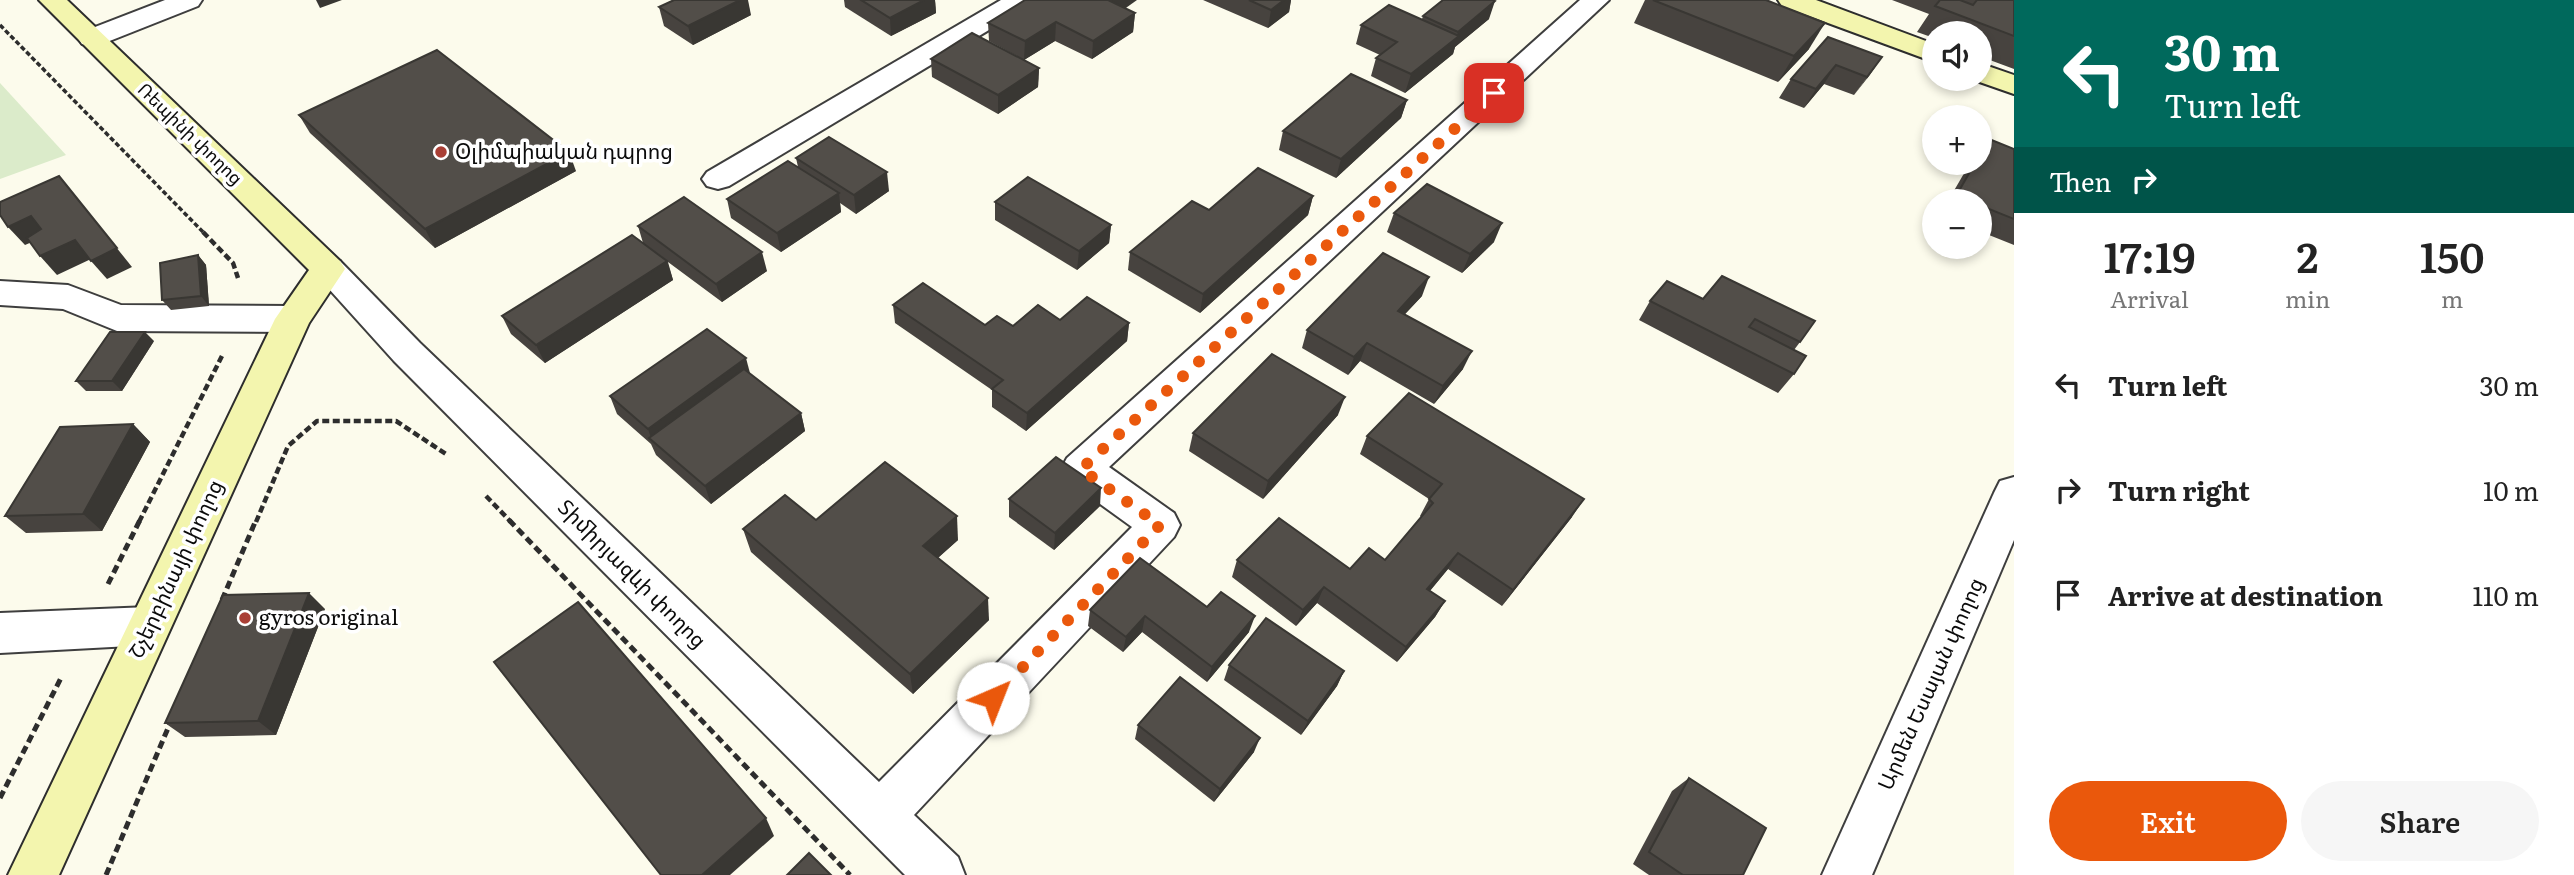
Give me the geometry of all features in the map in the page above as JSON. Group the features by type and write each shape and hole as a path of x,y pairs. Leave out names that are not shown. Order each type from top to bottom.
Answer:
{"street":[{"name":"Ռեպինի փողոց","path":"52,0 328,269"},
{"path":"92,38 189,0"},
{"path":"718,179 1020,0"},
{"path":"879,817 1160,525 1081,469 1596,0"},
{"path":"1790,0 1922,50"},
{"path":"1992,77 2014,85"},
{"name":"Շչերբինայի փողոց","path":"33,875 293,319 328,269"},
{"name":"Տիմիրյազևի փողոց","path":"328,269 407,352 940,875"},
{"path":"0,293 68,298 117,318 293,319"},
{"name":"Արմեն Եսայան փողոց","path":"1847,875 2014,493"},
{"path":"0,633 149,626"}],"path":[{"path":"0,25 233,263 241,287 236,328 0,798"},
{"path":"218,610 288,446 317,421 396,421 446,454 456,464"},
{"path":"485,494 850,875"},
{"path":"106,875 176,711"}],"green space":[{"path":"0,83 66,155 0,179"}],"building":[{"path":"674,0 740,0 688,26 659,7"},
{"path":"861,0 924,0 890,18"},
{"path":"1025,0 1112,0 1110,1 1135,13 1093,41 1056,22 1025,41 988,23"},
{"path":"1249,0 1284,0 1271,10"},
{"path":"1443,0 1495,1 1458,32 1423,16"},
{"path":"1653,0 1766,0 1825,23 1794,56"},
{"path":"1940,0 1960,0 1973,5 1977,0 2014,0 2014,36 1992,28 1992,21 1974,21 1935,6"},
{"path":"1389,5 1459,36 1411,74 1376,58 1397,42 1361,25"},
{"path":"972,33 1039,68 998,95 931,59"},
{"path":"1828,37 1882,57 1867,77 1836,65 1816,89 1791,79"},
{"name":"Օլիմպիական դպրոց","path":"437,50 569,152 425,229 299,115"},
{"path":"1351,74 1407,100 1341,159 1283,131"},
{"path":"829,137 887,172 854,195 796,158"},
{"path":"1992,140 2014,149 2014,219 1992,210 1992,189 1960,189 1968,175 1992,175"},
{"path":"788,161 839,193 777,233 727,199"},
{"path":"1258,168 1313,196 1203,294 1130,252 1192,201 1209,210"},
{"path":"59,176 117,248 91,261 75,240 40,256 27,238 41,229 31,216 8,227 0,215 0,202"},
{"path":"1028,177 1111,225 1079,251 995,202"},
{"path":"1427,184 1502,223 1470,254 1394,213"},
{"path":"684,197 762,252 716,284 638,226"},
{"path":"632,235 667,261 536,345 502,316"},
{"path":"1383,253 1429,277 1398,311 1472,351 1443,386 1367,343 1354,357 1307,330"},
{"path":"198,255 201,296 162,300 160,263"},
{"path":"1722,276 1815,321 1800,342 1755,319 1749,327 1806,356 1794,374 1650,301 1667,281 1703,299"},
{"path":"923,283 985,325 997,316 1013,326 1038,305 1060,320 1087,297 1129,323 1027,413 992,389 1003,380 893,305"},
{"path":"707,329 746,358 648,429 610,396"},
{"path":"110,332 145,332 112,381 76,381"},
{"path":"1272,354 1345,397 1268,481 1193,433"},
{"path":"744,369 801,413 705,486 649,438"},
{"path":"1409,393 1584,499 1513,590 1458,553 1427,589 1445,601 1406,647 1324,587 1303,610 1237,560 1279,518 1350,569 1369,548 1385,560 1433,503 1429,499 1442,484 1367,436"},
{"path":"133,424 83,514 5,516 60,427"},
{"path":"1056,457 1101,488 1055,533 1009,499"},
{"path":"885,462 957,516 923,546 988,598 910,674 743,529 785,495 816,520"},
{"path":"1140,558 1207,607 1221,592 1255,616 1212,667 1145,616 1126,637 1090,610"},
{"path":"309,593 258,721 165,723 223,595"},
{"path":"578,602 766,818 702,875 661,875 494,662"},
{"path":"1266,618 1344,671 1308,721 1229,665"},
{"path":"1180,677 1260,738 1220,789 1138,725"},
{"path":"1689,778 1766,828 1743,875 1683,875 1649,852"},
{"path":"809,853 831,875 787,875"}],"place":[{"name":"Օլիմպիական դպրոց","path":"441,152"},
{"name":"gyros original","path":"245,618"}],"route":[{"path":"993,698 1160,525 1081,469 1494,93"}]}
